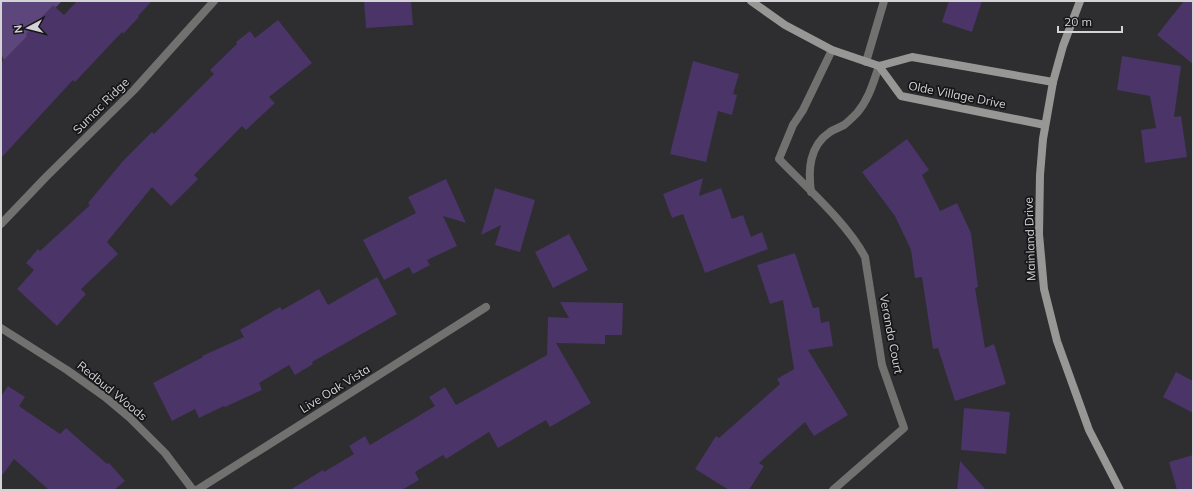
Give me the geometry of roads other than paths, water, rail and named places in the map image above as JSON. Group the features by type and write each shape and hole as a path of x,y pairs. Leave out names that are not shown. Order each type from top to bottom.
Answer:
{"street":[{"name":"Sumac Ridge","path":"1,224 134,90 214,1"},
{"path":"751,1 785,25 832,50 879,66 912,57 1053,82"},
{"path":"866,62 884,1"},
{"name":"Mainland Drive","path":"1080,1 1053,82 1045,125 1040,175 1039,234 1044,289 1057,342 1089,430 1120,490"},
{"name":"Veranda Court","path":"832,50 803,110 793,125 778,159 831,213 858,246 865,258 882,365 904,428 833,490"},
{"path":"811,192 809,175 811,157 818,143 830,132 844,125 868,100 879,66"},
{"name":"Olde Village Drive","path":"879,66 900,96 1045,125"},
{"name":"Live Oak Vista","path":"197,490 486,307"},
{"name":"Redbud Woods","path":"1,328 67,370 105,397 130,418 165,453 193,490"}]}
